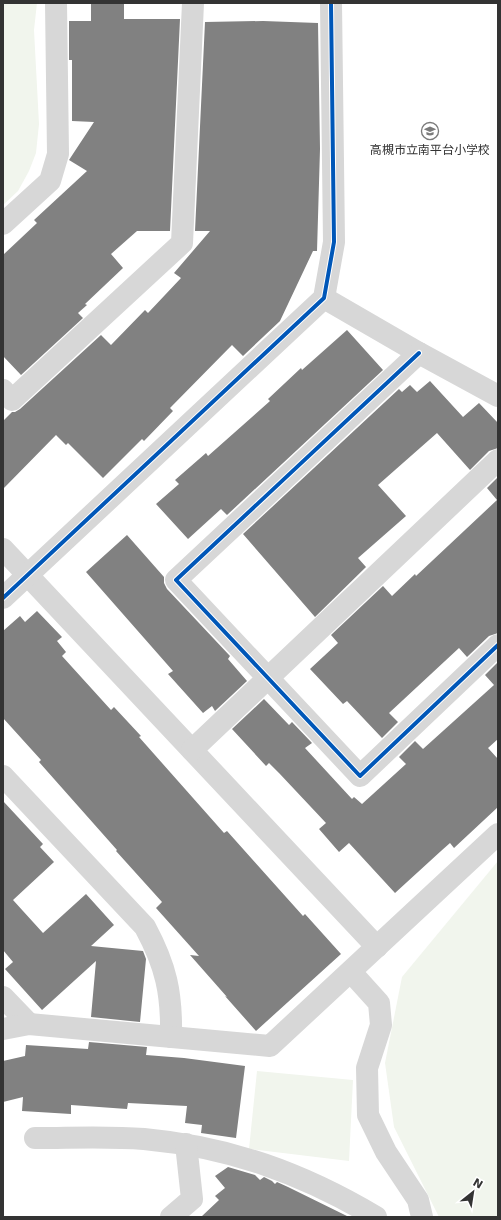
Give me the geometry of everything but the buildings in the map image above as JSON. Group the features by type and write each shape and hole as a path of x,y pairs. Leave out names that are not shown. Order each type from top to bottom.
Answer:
{"street":[{"path":"3,224 50,181 58,154 56,3"},
{"path":"3,390 12,400 182,243 193,3"},
{"path":"3,598 324,298 334,242 331,3"},
{"path":"324,298 419,353 498,396"},
{"path":"419,353 176,580 360,776 498,645"},
{"path":"192,750 498,460"},
{"path":"3,549 377,947"},
{"path":"3,776 145,928 159,954 164,968 169,990 171,1037"},
{"path":"3,1029 29,1024 270,1046 498,834"},
{"path":"351,972 379,1003 381,1025 367,1068 368,1115 386,1152 418,1200 422,1217"},
{"path":"3,997 29,1024"},
{"path":"35,1138 122,1138 186,1144 241,1157 288,1172 327,1190 376,1217"},
{"path":"171,1217 192,1199 186,1144"}],"shaded area":[{"path":"3,3 37,3 34,30 39,124 36,153 29,171 18,191 3,205"},
{"path":"498,861 498,1217 439,1217 394,1127 385,1063 402,977"},
{"path":"257,1071 353,1080 349,1161 249,1149"}],"cycle path":[{"path":"3,598 324,298 334,242 331,3"},
{"path":"419,353 176,580 360,776 498,645"}],"place":[{"name":"高槻市立南平台小学校","path":"430,131"}]}
